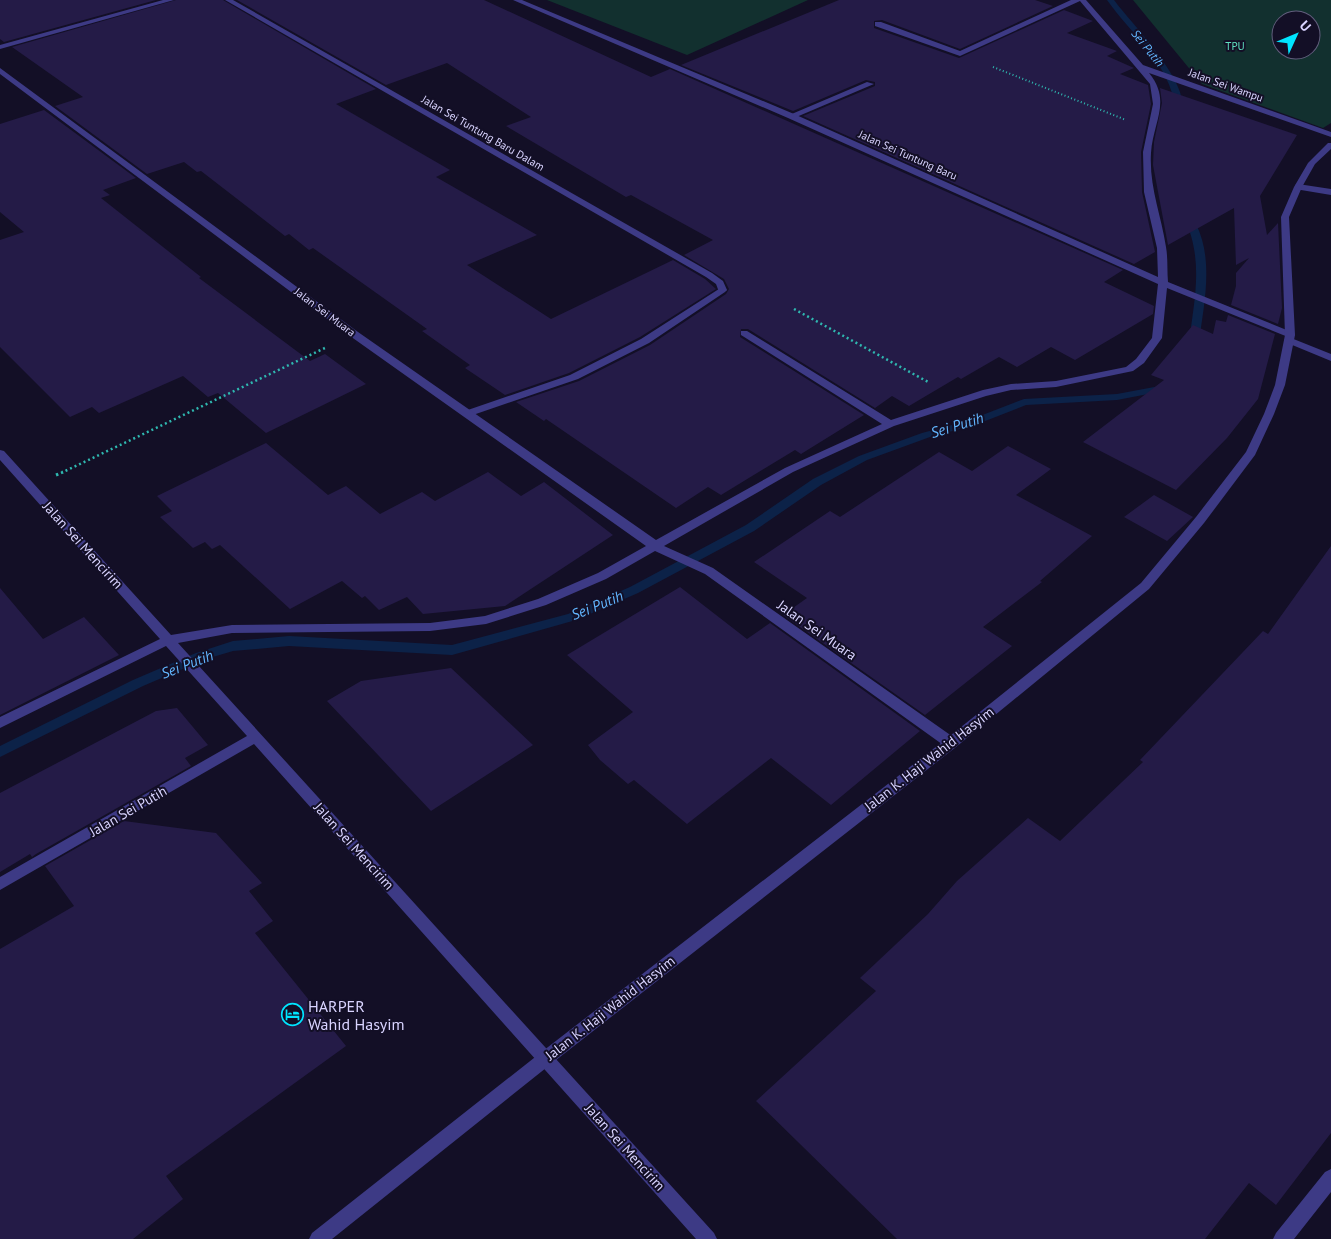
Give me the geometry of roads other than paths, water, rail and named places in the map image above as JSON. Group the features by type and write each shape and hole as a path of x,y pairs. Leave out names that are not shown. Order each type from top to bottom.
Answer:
{"street":[{"path":"0,48 171,0"},
{"name":"Jalan Sei Tuntung Baru Dalam","path":"228,0 720,283 722,290 645,342 574,378 466,414"},
{"name":"Jalan Sei Tuntung Baru","path":"516,0 791,116 1331,358"},
{"path":"878,24 960,54 1003,36 1020,24 1077,0"},
{"name":"Jalan Sei Wampu","path":"1082,0 1140,66 1331,135"},
{"path":"0,723 171,642 232,629 292,626 430,627 486,620 542,602 602,576 659,548 789,470 890,424 961,400 1011,387 1056,384 1129,369 1140,362 1157,338 1163,283 1162,248 1148,192 1147,152 1157,104 1154,84 1140,66"},
{"name":"Jalan Sei Muara","path":"0,70 354,334 466,414 659,548 709,571 951,743"},
{"path":"791,116 870,84"},
{"name":"Jalan K. Haji Wahid Hasyim","path":"318,1239 545,1058 951,743 1145,586 1200,520 1251,453 1280,385 1290,338 1286,217 1298,187 1312,164 1331,144"},
{"path":"1298,187 1331,192"},
{"path":"744,332 890,424"},
{"name":"Jalan Sei Mencirim","path":"0,453 708,1239"},
{"name":"Jalan Sei Putih","path":"0,884 256,737"},
{"path":"1282,1239 1331,1178"}],"waterway":[{"name":"Sei Putih","path":"1110,0 1152,52 1172,81 1178,95 1179,108"},
{"name":"Sei Putih","path":"1187,215 1199,246 1201,261 1200,293 1194,342"},
{"name":"Sei Putih","path":"0,752 138,683 201,656 233,646 289,641 452,650 572,617 634,590 750,528 817,482 863,458 926,435 971,423 1024,402 1117,397 1165,388"}],"place":[{"name":"HARPER Wahid Hasyim","path":"292,1015"}],"park label":[{"name":"TPU","path":"1235,46"}]}
